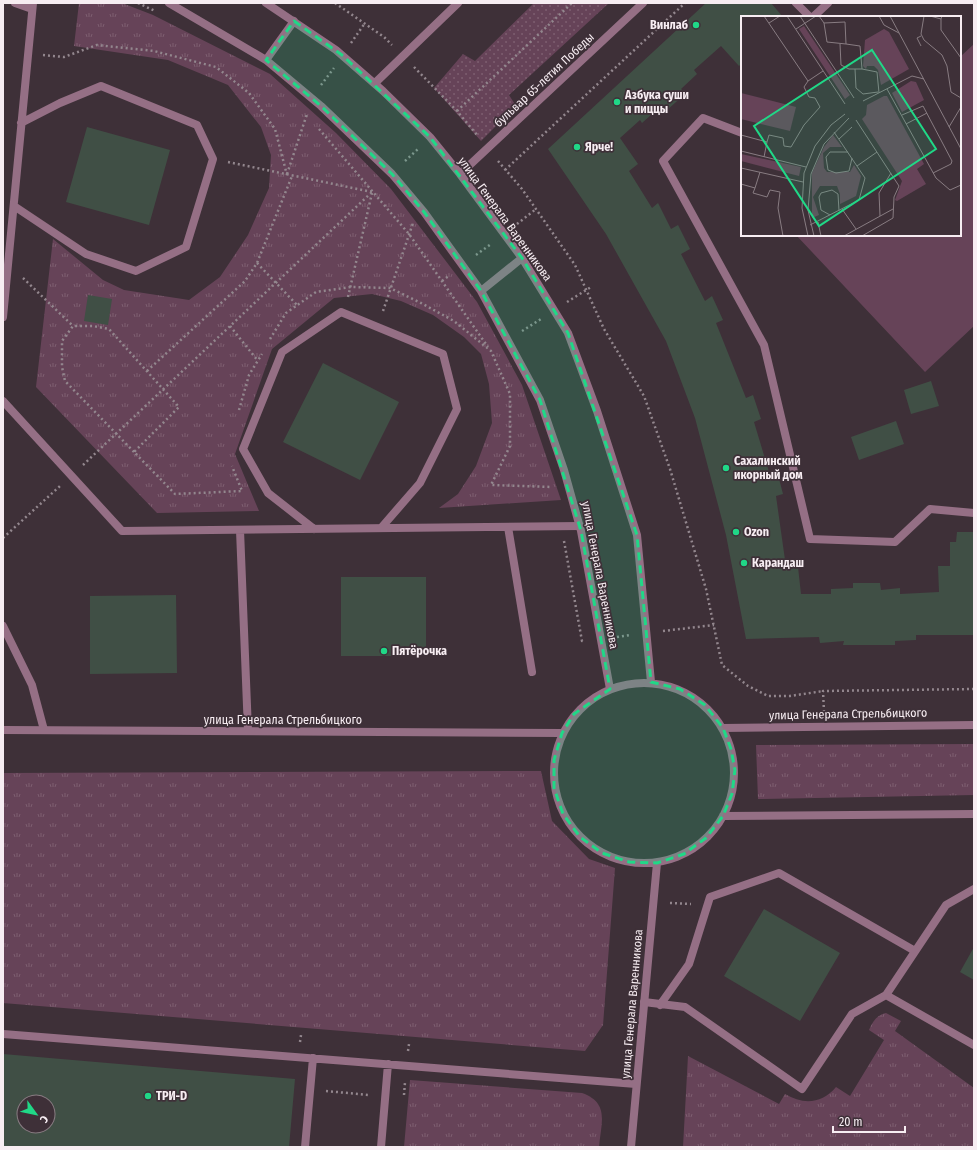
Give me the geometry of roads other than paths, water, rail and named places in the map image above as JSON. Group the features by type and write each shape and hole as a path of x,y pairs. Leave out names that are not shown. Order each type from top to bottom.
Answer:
{"street":[{"path":"3,317 5,282 8,264 7,236 14,206 33,6 15,3"},
{"name":"улица Генерала Варенникова","path":"169,3 266,60 312,98 392,174 418,206 481,291 540,400 569,488 580,526 610,689"},
{"name":"улица Генерала Варенникова","path":"266,3 336,50 375,83 430,137 460,174 522,258 568,333 597,411 637,535 651,682"},
{"path":"375,83 458,3"},
{"name":"бульвар 65-летия Победы","path":"460,174 643,3"},
{"path":"796,3 810,16"},
{"path":"812,16 828,3"},
{"path":"266,60 294,21"},
{"path":"14,206 86,254 136,271 186,247 213,159 197,125 101,86 60,103 21,123"},
{"path":"741,133 703,118 663,161 764,345 810,539 895,542 930,509 974,513"},
{"path":"481,291 522,258"},
{"path":"314,529 268,493 243,449 282,352 341,312 443,354 457,410 420,483 381,528"},
{"path":"3,401 122,531 580,526"},
{"path":"508,526 532,672"},
{"path":"240,530 248,732"},
{"path":"3,626 32,685 44,730"},
{"path":"651,682 680,690 705,705 723,728 731,748 735,770 732,794 723,816 706,838 684,854 657,862 629,862 602,853 580,837 567,820 563,814 554,788 554,760 562,733 574,714 591,700 610,689 630,683 651,682"},
{"name":"улица Генерала Стрельбицкого","path":"723,728 974,725"},
{"name":"улица Генерала Стрельбицкого","path":"3,730 562,733"},
{"path":"723,816 974,814"},
{"name":"улица Генерала Варенникова","path":"631,1147 657,862"},
{"path":"660,1005 689,964 710,897 779,873 915,950"},
{"path":"644,1002 685,1007 802,1089 852,1014 886,995 946,905 974,889"},
{"path":"886,995 974,1045"},
{"path":"3,1034 636,1084"},
{"path":"305,1147 313,1058"},
{"path":"381,1147 388,1064"}],"place":[{"name":"Винлаб","path":"696,25"},
{"name":"Азбука суши и пиццы","path":"617,102"},
{"name":"Ярче!","path":"577,147"},
{"name":"Сахалинский икорный дом","path":"726,468"},
{"name":"Ozon","path":"736,532"},
{"name":"Карандаш","path":"744,563"},
{"name":"Пятёрочка","path":"384,651"},
{"name":"ТРИ-D","path":"148,1096"}]}
